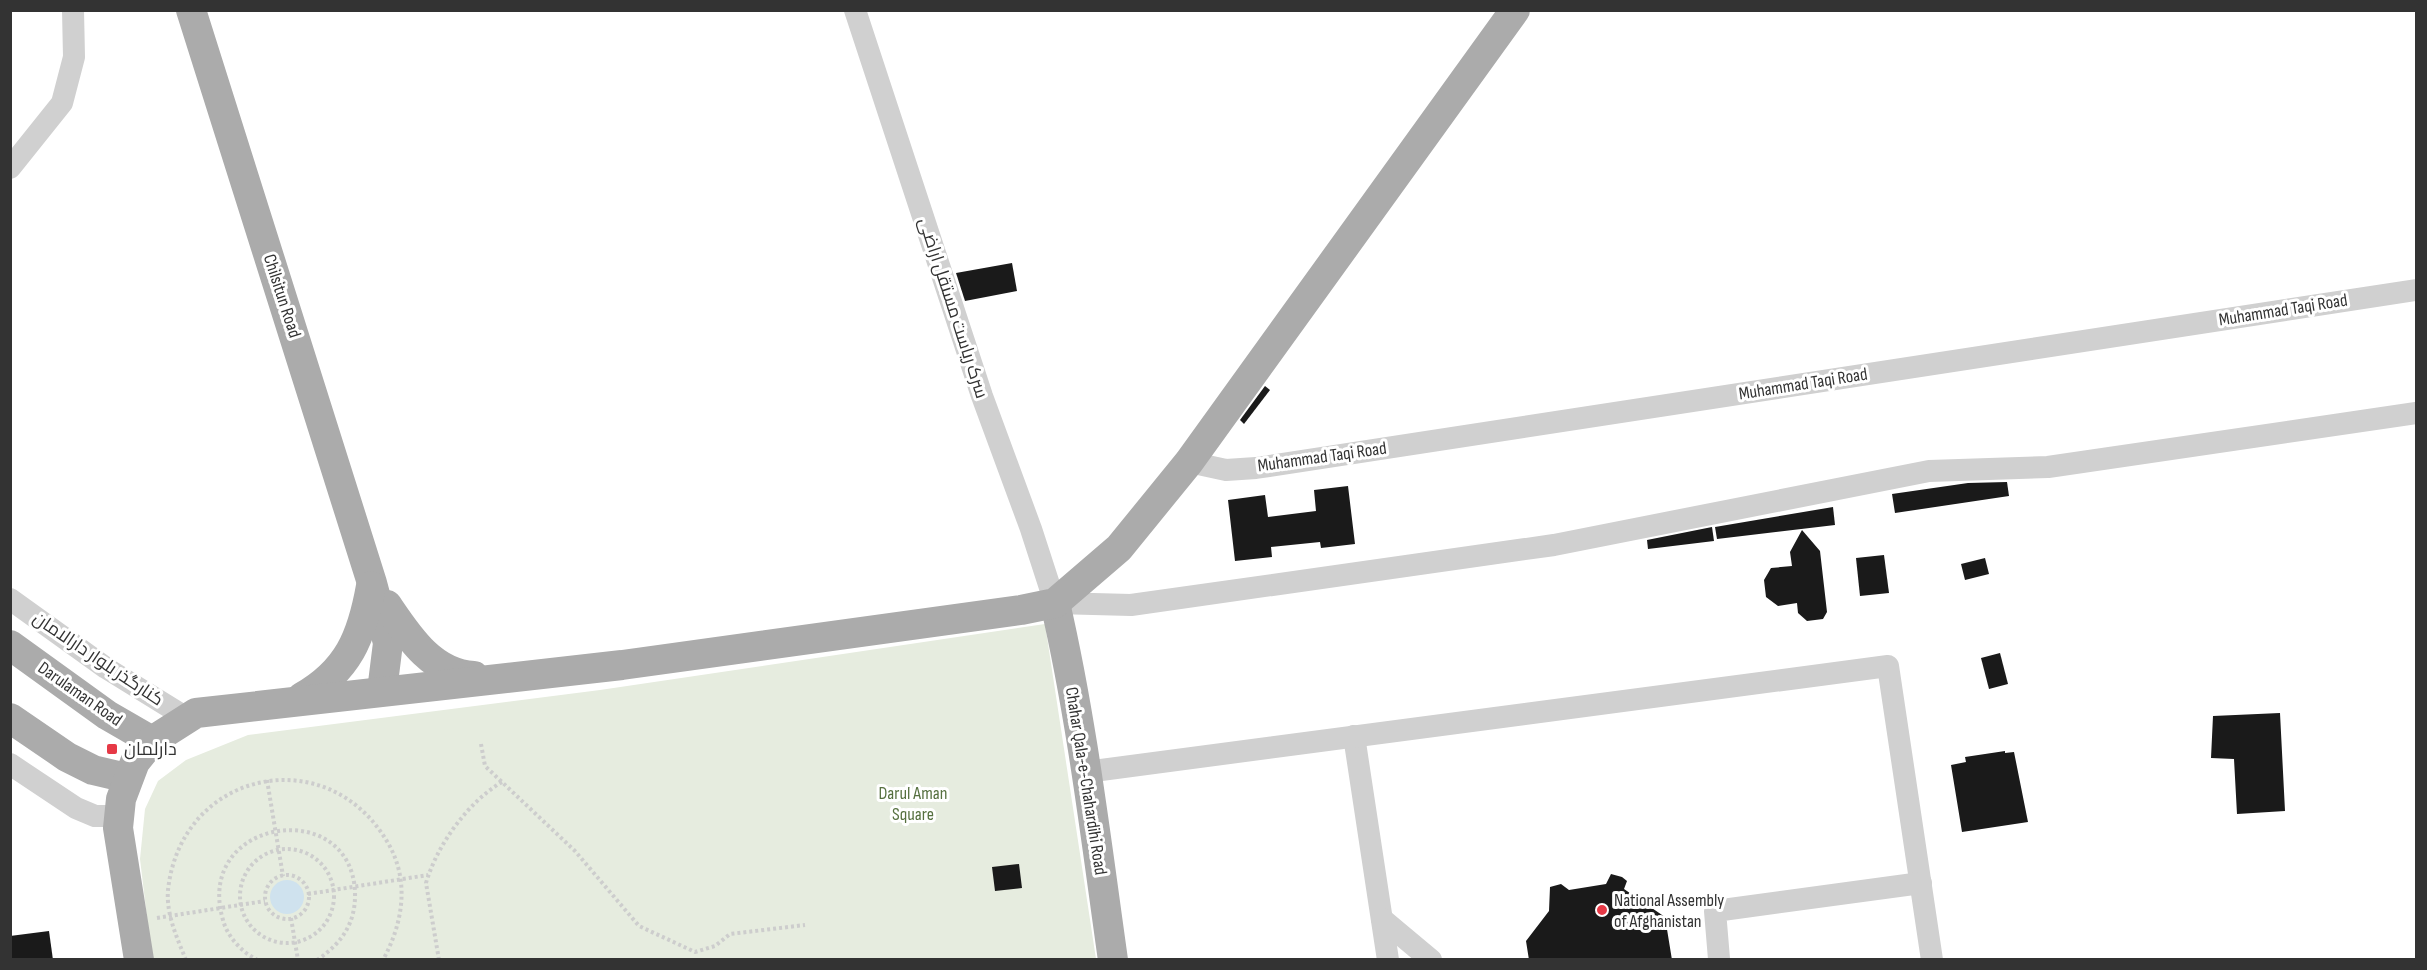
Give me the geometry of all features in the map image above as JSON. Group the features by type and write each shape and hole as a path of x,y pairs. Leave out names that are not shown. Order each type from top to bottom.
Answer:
{"main road":[{"name":"Chilsitun Road","path":"191,10 372,583"},
{"path":"139,960 118,828 121,799 135,762 152,741 196,713 622,664 1021,610 1055,603 1119,548 1189,462 1515,10"},
{"path":"372,583 411,641 439,665 464,675 509,677"},
{"path":"372,583 388,643 382,691"},
{"path":"297,700 324,684 343,665 363,625 372,583"},
{"name":"Chahar Qala-e-Chahardihi Road","path":"1055,603 1066,651 1086,772 1113,960"},
{"name":"Darulaman Road","path":"10,645 107,715 152,741"},
{"path":"10,718 67,757 93,770 128,778"}],"street":[{"path":"10,168 62,103 74,57 73,10"},
{"name":"سرک ریاست مستقل اراضی","path":"855,10 982,396 1031,529 1055,603"},
{"name":"Muhammad Taqi Road","path":"1189,462 1226,470 1256,468 2416,290"},
{"path":"1055,603 1131,605 1554,545 1929,471 2048,467 2416,413"},
{"name":"کنارگذر بلوار دارالامان","path":"10,599 106,668 187,718"},
{"path":"1086,772 1888,666 1932,960"},
{"path":"1354,736 1388,960"},
{"path":"10,764 76,808 95,816 119,816"},
{"path":"1719,958 1715,911 1921,883"},
{"path":"1382,919 1431,960"}],"path":[{"path":"482,744 485,766 575,851 639,926 694,952 715,946 730,934 805,925"},
{"path":"267,780 283,876"},
{"path":"186,960 172,927 168,891 177,852 198,818 229,793 267,780 307,781 345,795 375,821 395,856 403,895 396,935 383,960"},
{"path":"439,960 426,883 428,875 440,850 469,809 502,782"},
{"path":"258,960 237,944 225,927 219,908 220,883 229,861 244,843 265,832 288,828 311,832 331,844 346,861 355,886 356,907 348,929 334,948 317,960"},
{"path":"279,850 303,852 316,859 326,871 333,890 329,916 320,929 308,938 295,942 278,943 263,937 252,928 241,904 241,884 248,870 258,859 279,850"},
{"path":"308,894 428,875"},
{"path":"283,876 299,879 308,894 304,910 285,919 272,913 265,901 268,886 283,876"},
{"path":"156,918 265,901"},
{"path":"291,918 298,960"}],"green space":[{"name":"Darul Aman Square","path":"1045,624 1096,959 152,959 140,859 145,809 158,781 186,760 248,735 600,690"}],"water":[{"path":"287,880 299,885 304,897 299,909 287,914 275,909 270,897 275,885"}],"building":[{"path":"1012,263 1017,291 965,301 956,273"},
{"path":"1265,386 1270,390 1244,424 1240,420"},
{"path":"2007,482 2009,496 1895,513 1892,494 1968,483"},
{"path":"1348,486 1355,544 1321,548 1320,542 1271,547 1272,557 1235,561 1228,500 1265,495 1268,517 1316,511 1314,490"},
{"path":"1833,507 1835,525 1717,539 1715,527"},
{"path":"1712,527 1714,541 1648,549 1647,540"},
{"path":"1802,530 1820,551 1827,612 1823,619 1807,621 1798,613 1797,603 1778,606 1766,597 1764,580 1771,568 1792,566 1790,552"},
{"path":"1884,555 1889,593 1860,596 1856,558"},
{"path":"1985,558 1989,574 1965,580 1961,564"},
{"path":"2000,653 2008,684 1989,689 1981,658"},
{"path":"2280,713 2285,811 2237,814 2234,759 2211,758 2213,716"},
{"path":"2005,751 2005,753 2014,752 2028,822 1962,832 1951,765 1966,762 1965,757"},
{"path":"1019,864 1022,888 995,891 992,867"},
{"name":"National Assembly of Afghanistan","path":"1611,874 1622,877 1627,881 1624,889 1665,917 1672,960 1529,960 1526,941 1549,911 1550,887 1561,884 1569,890 1606,884"},
{"path":"49,931 53,960 10,960 10,936"}],"place":[{"name":"دارلمان","path":"112,749"},
{"name":"National Assembly of Afghanistan","path":"1602,910"}]}
